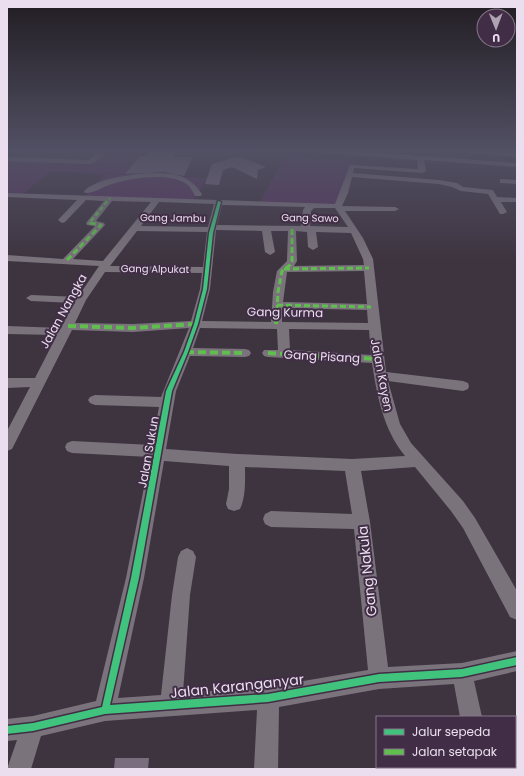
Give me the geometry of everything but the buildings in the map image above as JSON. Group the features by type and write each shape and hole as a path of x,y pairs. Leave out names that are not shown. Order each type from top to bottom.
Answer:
{"street":[{"path":"62,220 86,194 96,187"},
{"path":"195,187 198,194"},
{"path":"338,207 345,187"},
{"path":"458,187 461,189 490,192 496,199 503,212"},
{"path":"26,189 157,200 198,194 235,195"},
{"path":"7,194 86,194"},
{"path":"107,196 184,197 219,202 395,208"},
{"path":"67,260 101,225 90,223 107,196"},
{"path":"496,199 517,200"},
{"name":"Jalan Nangka","path":"8,441 81,300 104,266 157,200"},
{"name":"Jalan Sukun","path":"105,710 135,578 167,402 172,382 186,352 196,324 208,270 212,228 219,202"},
{"path":"312,205 307,210 308,229 313,247"},
{"name":"Jalan Kayen","path":"338,207 363,246 369,268 377,359 388,411 393,425 398,435 418,461 457,506 469,523 517,610"},
{"name":"Gang Jambu","path":"134,228 212,228"},
{"name":"Gang Sawo","path":"212,228 353,230"},
{"name":"Gang Sawo","path":"266,229 270,252"},
{"path":"284,354 277,305 278,292 284,269 290,265 292,261 292,229"},
{"name":"Gang Alpukat","path":"7,258 67,260 104,266 208,270"},
{"path":"284,269 369,268"},
{"path":"31,298 81,300"},
{"path":"277,305 372,307"},
{"name":"Gang Kurma","path":"7,330 134,328 196,324 373,327"},
{"path":"186,352 245,353"},
{"name":"Gang Pisang","path":"268,353 377,359"},
{"path":"380,376 463,386"},
{"path":"7,383 38,382"},
{"path":"95,400 167,402"},
{"path":"72,447 159,452 237,460 352,465 418,461"},
{"path":"234,504 237,489 237,460"},
{"name":"Gang Nakula","path":"352,465 362,522 379,678"},
{"path":"271,519 362,522"},
{"path":"170,706 181,595 188,557"},
{"name":"Jalan Karanganyar","path":"7,730 33,727 105,710 268,698 379,678 462,673 517,661"},
{"path":"462,673 471,716"},
{"path":"266,769 268,698"},
{"path":"19,769 33,727"}],"shaded area":[{"path":"7,187 31,187 23,194 7,194"},
{"path":"93,187 201,187 193,200 85,197"},
{"path":"268,187 347,187 342,205 260,202"}],"marked path":[{"path":"67,260 101,225 90,223 110,198"},
{"path":"276,324 278,292 282,271 290,265 292,261 292,229"},
{"path":"284,269 369,268"},
{"path":"277,305 371,307"},
{"path":"68,326 133,328 196,324"},
{"path":"186,352 245,353"},
{"path":"268,353 377,359"}],"cycle path":[{"path":"105,710 135,578 169,391 196,324 205,289 211,233 219,202"},
{"path":"7,730 33,727 105,710 268,698 379,678 462,673 517,661"}]}
